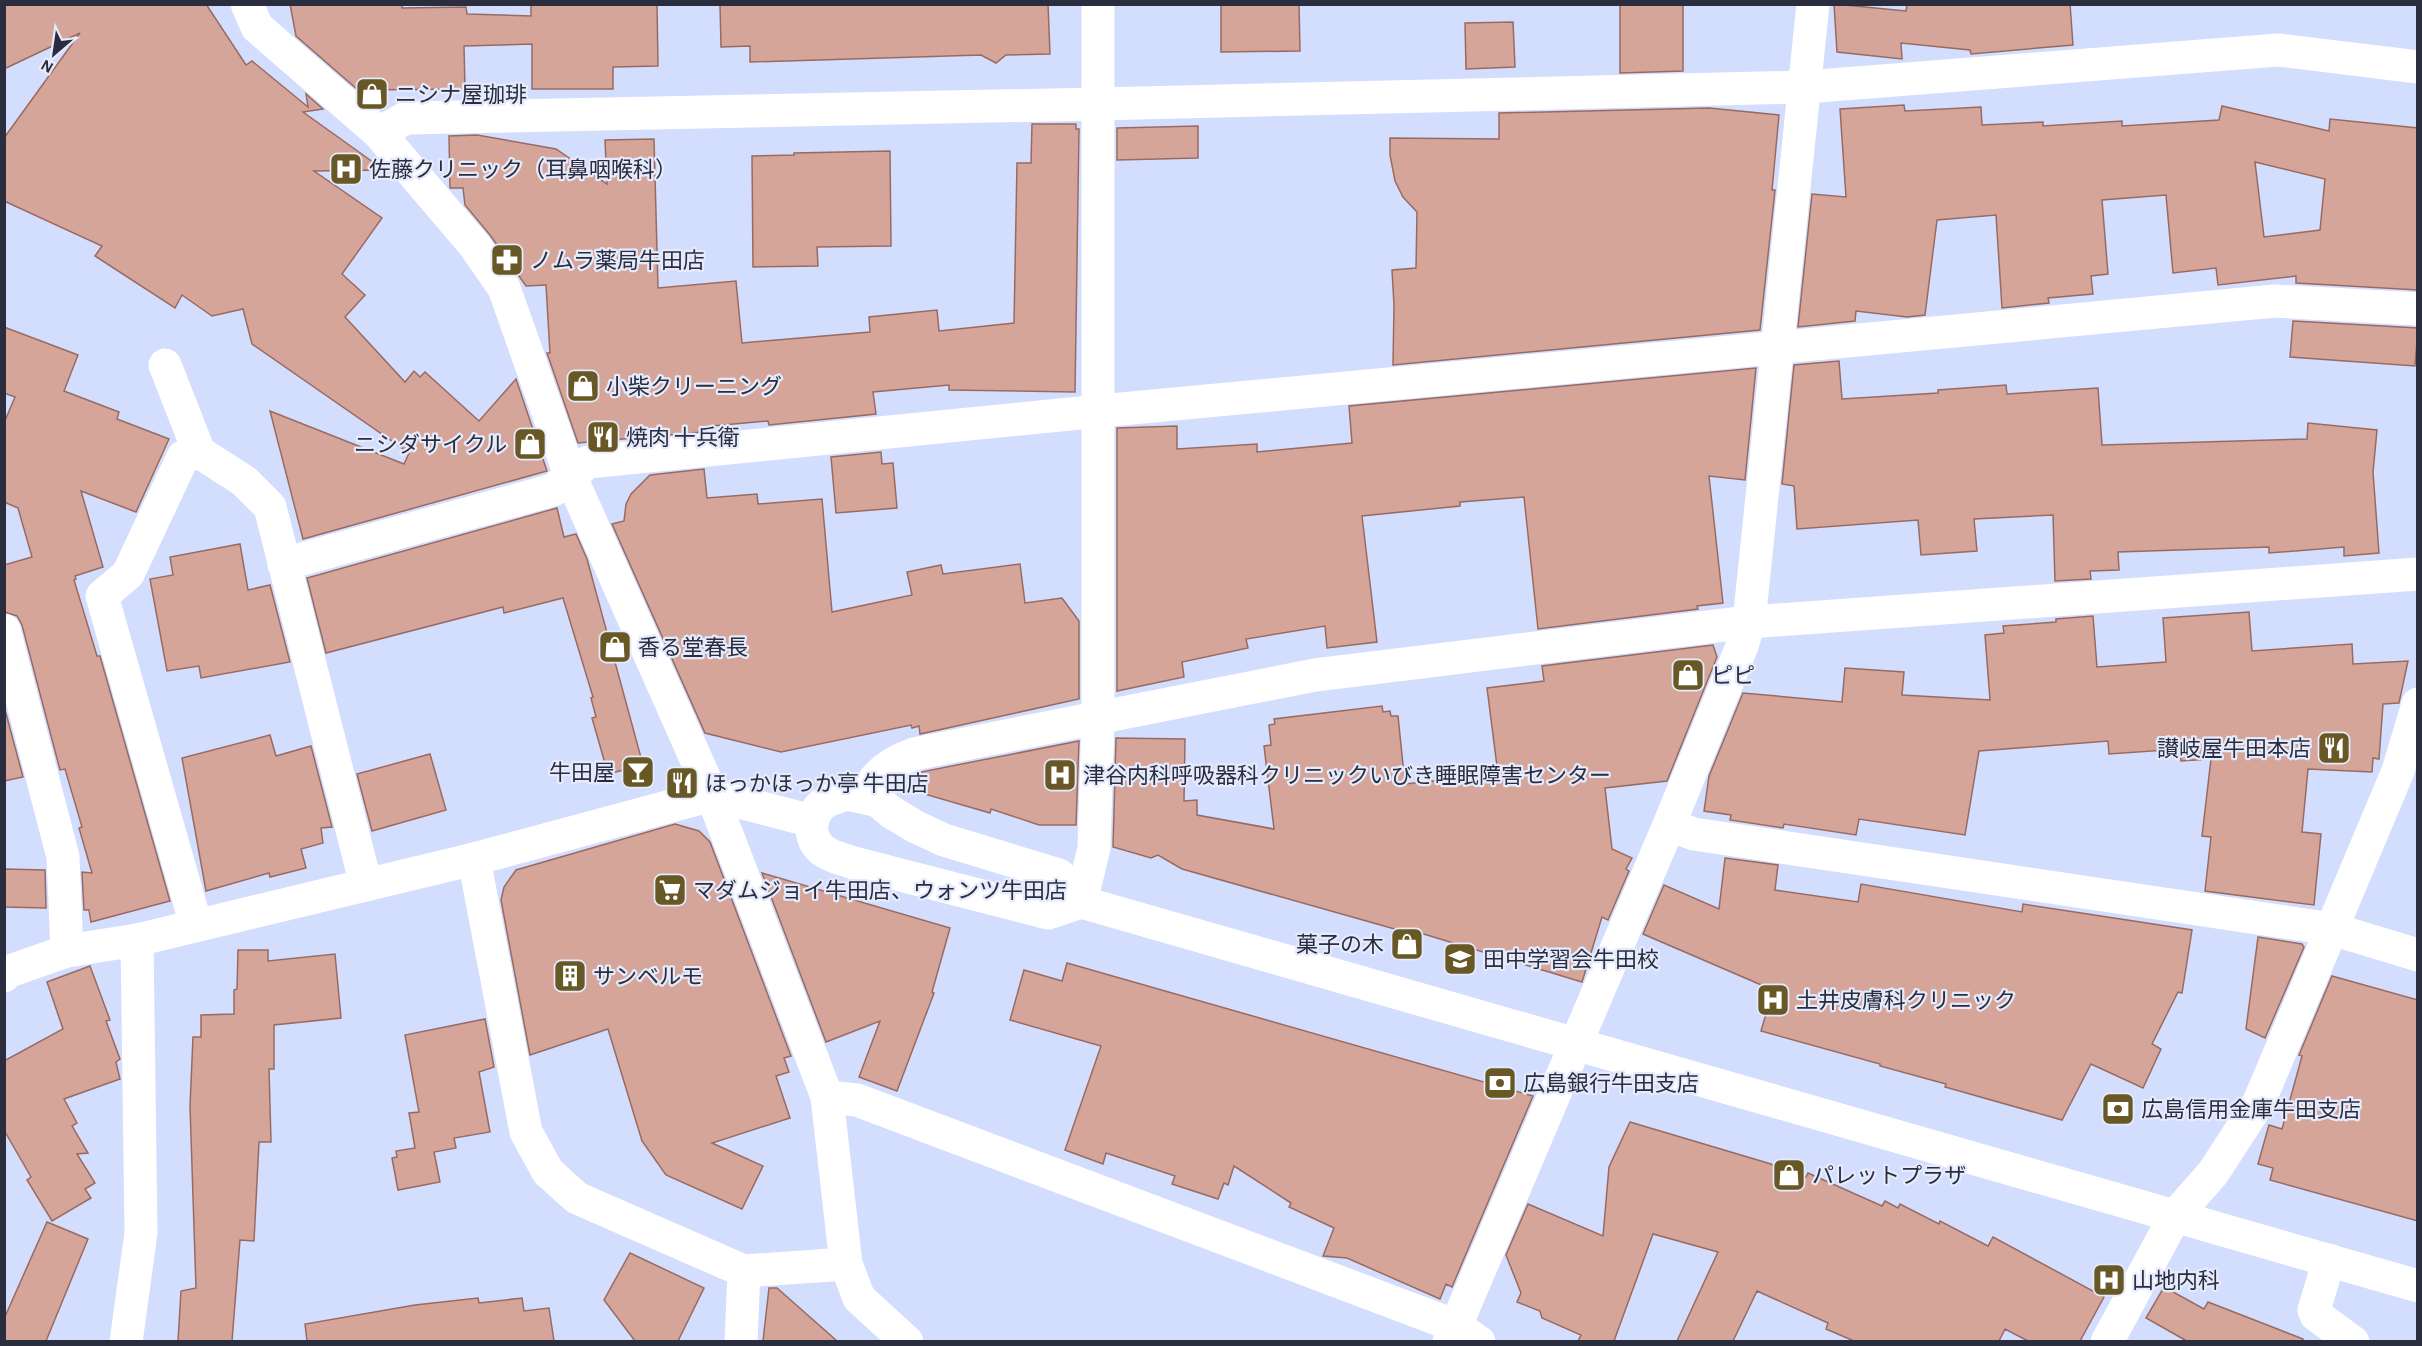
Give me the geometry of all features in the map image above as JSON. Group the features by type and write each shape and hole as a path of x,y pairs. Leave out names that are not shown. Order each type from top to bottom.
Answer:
{"street":[{"path":"248,4 257,27 380,133 475,246 504,288 570,475 712,795 827,1097 846,1264 859,1298 907,1341"},
{"path":"1081,902 1094,848 1098,717 1100,411 1098,4"},
{"path":"827,1097 857,1100 1462,1336 1575,1044 1669,825 1742,646 1749,622 1813,4"},
{"path":"380,133 405,118 1804,87 2278,50 2418,67"},
{"path":"284,564 552,490 588,462 1100,411 2275,301 2418,309"},
{"path":"165,365 199,452 244,481 270,507 366,885"},
{"path":"196,925 102,596 128,574 183,457 199,452"},
{"path":"866,797 869,786 877,775 899,759 914,754 1315,675 1749,622 2418,574"},
{"path":"4,630 63,857 67,951"},
{"path":"2108,1341 2175,1216 2213,1173 2259,1102 2332,929 2408,771 2418,704"},
{"path":"1081,902 1059,875 944,840 916,827 878,801 866,797 847,794 832,799 819,807 812,821 813,838 826,853 854,863 1048,913 1081,902 2418,1286"},
{"path":"4,976 8,972 67,951 137,940 474,859 712,795 812,821"},
{"path":"1669,825 1694,834 2332,929 2418,955"},
{"path":"474,859 526,1132 549,1172 577,1198 744,1271 846,1264"},
{"path":"126,1341 141,1233 137,940"},
{"path":"2329,1260 2314,1310 2316,1316 2353,1341"},
{"path":"741,1341 744,1271"}],"building":[{"path":"4,4 206,4 246,65 252,61 308,107 306,94 323,109 303,112 384,170 314,171 382,218 342,274 365,295 345,317 405,382 414,371 420,377 425,372 479,421 516,379 547,471 303,539 270,411 404,464 409,453 252,344 243,309 212,316 182,295 175,308 95,256 102,246 4,201 4,138 80,33 4,69"},
{"path":"290,4 402,4 402,8 466,7 467,14 531,16 531,4 657,4 658,66 613,67 613,89 532,89 532,44 464,46 465,89 358,90 296,36"},
{"path":"720,4 1048,4 1050,54 1006,55 996,63 981,55 750,62 750,46 721,47"},
{"path":"1221,4 1299,4 1300,51 1221,52"},
{"path":"1620,4 1683,4 1683,71 1620,73"},
{"path":"1834,4 1906,11 1907,4 2070,4 2073,45 1971,54 1970,50 1901,43 1902,59 1837,52"},
{"path":"1513,22 1515,67 1466,69 1465,23"},
{"path":"1904,105 1905,111 1981,107 1982,125 2043,122 2043,126 2122,121 2122,126 2219,120 2222,106 2329,131 2330,119 2418,128 2418,290 2296,283 2296,276 2218,285 2216,268 2173,273 2166,195 2102,200 2108,274 2091,276 2093,294 2048,298 2049,303 2002,308 1996,215 1937,220 1925,315 1907,317 1856,311 1855,321 1798,327 1812,194 1846,197 1840,109","holes":["2255,162 2325,179 2320,230 2264,237"]},
{"path":"1709,108 1779,115 1772,190 1775,190 1760,330 1393,365 1392,270 1416,268 1417,212 1403,197 1395,181 1390,155 1390,138 1499,139 1499,113"},
{"path":"1032,124 1076,124 1076,129 1079,129 1075,392 949,390 949,385 873,392 876,414 769,425 768,421 701,427 701,432 578,443 547,353 550,353 546,285 526,286 490,235 465,205 463,188 450,188 449,136 477,135 556,149 607,184 605,140 654,139 658,288 736,281 742,343 870,332 869,317 937,310 939,331 1014,323 1017,163 1031,163"},
{"path":"1198,126 1198,158 1117,160 1117,128"},
{"path":"890,151 891,246 817,247 818,266 753,267 752,156"},
{"path":"2293,321 2418,328 2415,366 2290,357"},
{"path":"4,327 78,355 64,391 119,412 117,419 169,439 136,512 81,491 103,567 75,576 74,580 97,656 100,656 170,901 91,922 89,910 84,910 82,872 92,873 79,828 82,827 65,769 60,770 22,625 17,616 4,612 4,565 32,557 18,508 4,502 4,423 15,397 4,393"},
{"path":"1839,361 1842,399 1938,393 1938,390 2006,385 2007,394 2098,388 2102,445 2307,439 2308,423 2377,430 2373,472 2379,553 2344,556 2344,547 2269,553 2269,547 2118,552 2119,570 2090,571 2091,579 2055,581 2053,515 1974,519 1977,551 1921,555 1918,520 1797,529 1794,486 1782,484 1794,365"},
{"path":"1756,368 1745,480 1709,476 1723,603 1697,606 1698,609 1538,629 1524,497 1460,502 1460,506 1362,516 1377,642 1327,648 1325,626 1246,639 1248,648 1182,662 1184,677 1117,691 1117,428 1177,426 1177,449 1257,444 1257,452 1352,443 1349,406"},
{"path":"881,452 882,464 893,463 897,508 836,513 831,457"},
{"path":"704,469 707,498 757,494 758,504 822,499 832,612 912,595 907,572 941,565 943,574 1020,564 1025,603 1062,598 1079,621 1079,699 920,734 919,726 912,728 911,725 781,752 705,733 612,524 624,521 626,504 631,494 650,475"},
{"path":"557,508 564,537 576,534 587,559 643,765 608,774 592,718 596,717 591,698 593,697 563,598 504,613 503,607 326,653 307,578"},
{"path":"240,544 248,590 270,585 290,662 201,678 199,666 167,671 150,579 173,575 170,557"},
{"path":"2249,612 2252,651 2352,644 2353,664 2408,661 2399,703 2383,704 2379,759 2373,758 2372,772 2308,769 2302,832 2321,834 2314,905 2205,891 2211,837 2202,836 2211,759 2181,761 2180,749 2109,754 2108,741 1979,751 1965,835 1859,819 1856,835 1784,824 1783,828 1730,820 1731,815 1704,811 1709,776 1743,693 1842,702 1845,668 1904,672 1902,695 1990,700 1985,635 2004,633 2003,626 2056,622 2056,619 2093,616 2097,667 2166,662 2163,618"},
{"path":"1713,645 1717,657 1667,781 1605,788 1612,849 1632,858 1626,869 1629,871 1608,920 1602,917 1582,982 1417,932 1416,935 1182,869 1158,855 1151,858 1113,847 1116,738 1185,739 1184,801 1197,800 1197,815 1274,829 1264,746 1271,745 1269,725 1275,724 1274,719 1382,706 1383,712 1390,711 1391,716 1398,716 1405,784 1498,774 1487,688 1544,681 1542,666"},
{"path":"4,706 23,777 4,781"},
{"path":"270,735 276,756 311,746 332,827 321,828 323,843 301,849 306,868 270,877 269,873 206,891 182,758"},
{"path":"1079,741 1076,825 1039,825 991,809 990,813 921,793 921,772"},
{"path":"430,754 446,810 372,831 357,774"},
{"name":"サンベルモ","path":"675,824 699,831 710,842 791,1056 784,1058 789,1072 776,1076 790,1118 712,1143 763,1166 742,1209 666,1175 642,1141 608,1029 530,1055 501,900 504,887 516,870"},
{"path":"1725,858 1778,865 1775,890 1858,902 1861,884 2022,912 2023,904 2192,930 2182,993 2178,992 2152,1044 2161,1049 2143,1088 2091,1064 2062,1120 1945,1087 1946,1084 1880,1066 1880,1064 1761,1031 1773,990 1643,934 1664,885 1719,909"},
{"path":"4,869 45,870 46,908 4,907"},
{"path":"762,873 950,928 932,992 934,993 897,1091 859,1077 880,1021 826,1042"},
{"path":"2258,937 2302,944 2304,947 2265,1038 2246,1029"},
{"path":"238,950 268,950 268,961 335,954 341,1018 274,1025 274,1069 269,1069 271,1142 259,1142 254,1241 240,1240 232,1341 178,1341 181,1291 196,1288 190,1106 193,1037 201,1037 201,1015 234,1014"},
{"path":"1067,963 1533,1096 1452,1287 1446,1284 1440,1299 1347,1258 1323,1256 1334,1228 1289,1207 1291,1203 1234,1166 1228,1185 1224,1183 1218,1199 1172,1184 1175,1176 1106,1153 1103,1164 1065,1150 1101,1046 1010,1020 1024,970 1062,981"},
{"path":"90,966 110,1020 106,1021 120,1059 116,1062 120,1079 64,1099 77,1123 72,1126 88,1153 77,1154 95,1183 85,1189 91,1198 52,1221 27,1180 31,1177 4,1130 4,1061 63,1029 47,982"},
{"path":"2332,976 2418,1000 2418,1221 2270,1180 2273,1168 2258,1164 2269,1125 2282,1129 2302,1056 2299,1055"},
{"path":"485,1019 494,1067 479,1072 490,1132 454,1138 456,1148 434,1152 440,1182 398,1190 392,1158 397,1157 396,1151 415,1148 409,1113 419,1112 405,1035"},
{"path":"1630,1122 1771,1164 1783,1171 1784,1167 1806,1177 1808,1173 1882,1206 1885,1201 1898,1208 1900,1204 1939,1224 1940,1221 1988,1246 1993,1237 2104,1297 2080,1341 2028,1341 2005,1329 1999,1341 1854,1341 1826,1329 1828,1323 1757,1291 1733,1341 1677,1341 1718,1252 1653,1234 1614,1341 1578,1341 1581,1335 1542,1318 1540,1311 1517,1302 1521,1293 1506,1255 1528,1204 1603,1236 1609,1167"},
{"path":"47,1222 88,1239 46,1341 4,1341 4,1319"},
{"path":"630,1253 704,1288 678,1341 635,1341 604,1300"},
{"path":"2164,1287 2204,1309 2208,1302 2303,1339 2303,1341 2184,1341 2146,1318"},
{"path":"769,1288 777,1288 837,1341 763,1341"},
{"path":"478,1298 479,1303 522,1298 524,1311 549,1308 554,1341 307,1341 305,1324 415,1305"}],"place":[{"name":"ニシナ屋珈琲","path":"372,94"},
{"name":"佐藤クリニック（耳鼻咽喉科）","path":"346,169"},
{"name":"ノムラ薬局牛田店","path":"507,260"},
{"name":"小柴クリーニング","path":"583,386"},
{"name":"焼肉 十兵衛","path":"603,437"},
{"name":"ニシダサイクル","path":"530,444"},
{"name":"香る堂春長","path":"615,647"},
{"name":"ピピ","path":"1688,675"},
{"name":"讃岐屋牛田本店","path":"2334,748"},
{"name":"牛田屋","path":"638,772"},
{"name":"津谷内科呼吸器科クリニックいびき睡眠障害センター","path":"1060,775"},
{"name":"ほっかほっか亭 牛田店","path":"682,783"},
{"name":"マダムジョイ牛田店、ウォンツ牛田店","path":"670,890"},
{"name":"菓子の木","path":"1407,944"},
{"name":"田中学習会牛田校","path":"1460,959"},
{"name":"サンベルモ","path":"570,976"},
{"name":"土井皮膚科クリニック","path":"1773,1000"},
{"name":"広島銀行牛田支店","path":"1500,1083"},
{"name":"広島信用金庫牛田支店","path":"2118,1109"},
{"name":"パレットプラザ","path":"1789,1175"},
{"name":"山地内科","path":"2109,1280"}]}
